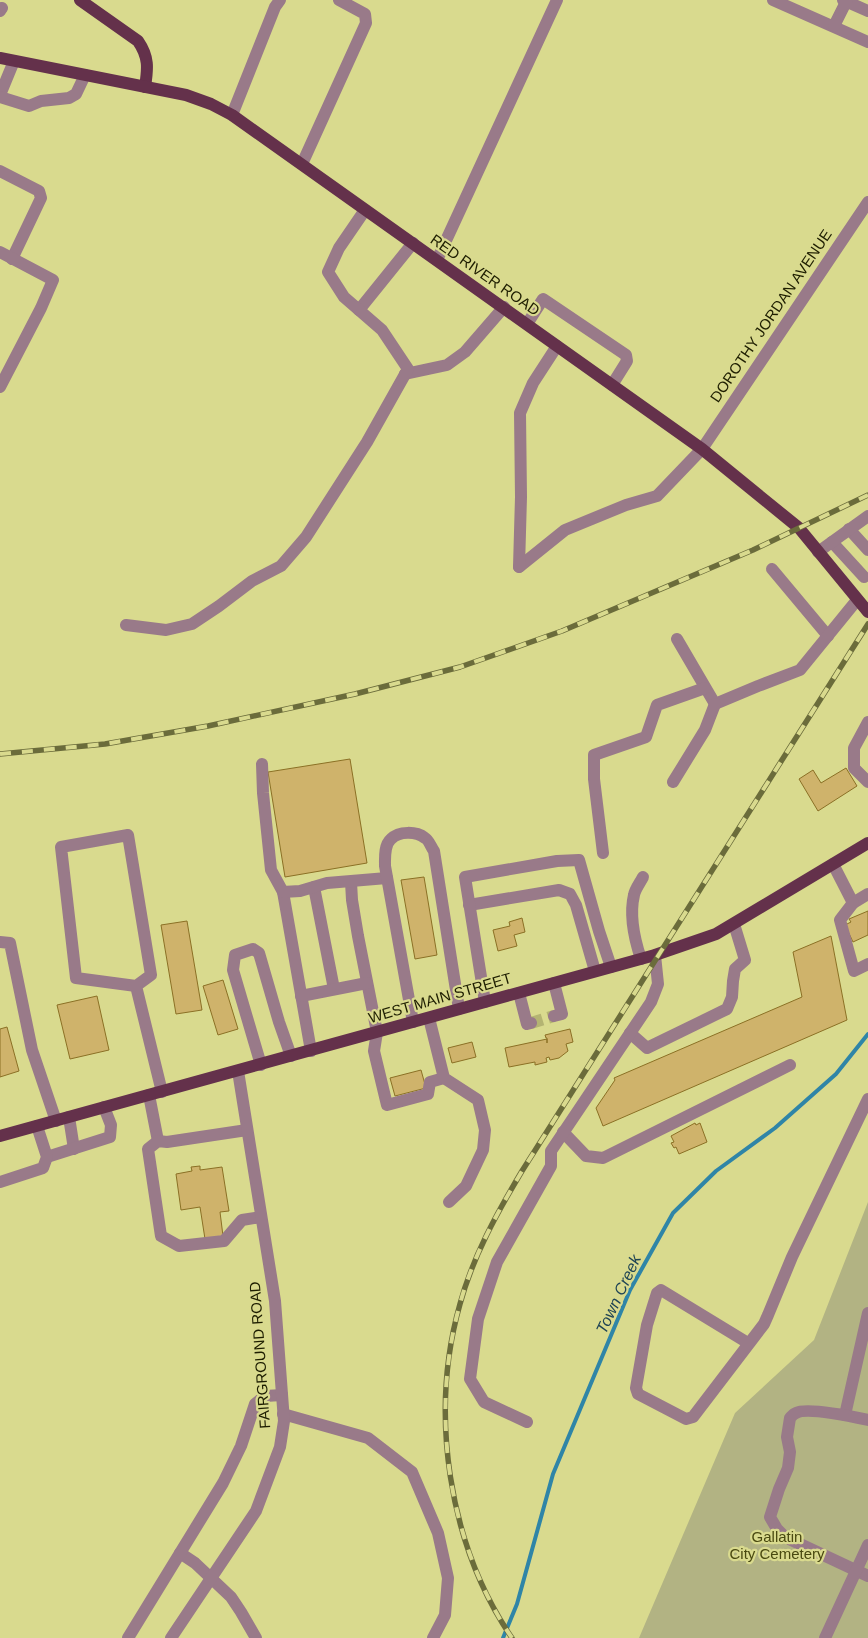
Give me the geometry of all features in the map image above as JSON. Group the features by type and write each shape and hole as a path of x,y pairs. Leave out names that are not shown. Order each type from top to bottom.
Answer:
{"main road":[{"path":"80,0 138,41 148,59 144,86"},
{"name":"RED RIVER ROAD","path":"0,58 186,95 211,104 232,115 702,449 799,528 868,612"},
{"name":"WEST MAIN STREET","path":"0,1136 655,955 716,934 868,843"}],"street":[{"path":"232,115 274,7 280,0"},
{"path":"302,164 366,23 365,14 338,0"},
{"path":"437,260 557,0"},
{"path":"773,0 868,42"},
{"path":"834,26 845,0 868,11"},
{"path":"14,61 0,96 28,106 41,101 69,98 76,94 85,75"},
{"path":"0,171 39,191 41,198 12,259"},
{"name":"DOROTHY JORDAN AVENUE","path":"557,346 533,383 520,413 521,497 518,567 565,530 626,505 657,496 702,449 868,202"},
{"path":"126,625 166,630 192,624 252,581 281,566 306,537 367,442 408,369 382,330 344,297 328,272 340,248 365,210"},
{"path":"359,310 413,243"},
{"path":"0,252 53,280 42,308 0,387"},
{"path":"526,324 543,299 626,355 628,361 612,385"},
{"path":"405,374 447,365 465,352 504,308"},
{"path":"818,552 868,516"},
{"path":"849,529 868,550"},
{"path":"673,782 705,730 715,704 800,670 828,636 866,575 832,542"},
{"path":"772,569 828,636"},
{"path":"677,639 715,704"},
{"path":"603,853 594,779 594,755 646,737 657,705 705,688"},
{"path":"868,722 854,748 854,768 868,782"},
{"path":"262,764 264,802 272,870 283,892 311,1051"},
{"path":"414,1022 385,866 386,847 390,839 400,835 414,833 426,838 434,851 459,1009"},
{"path":"128,835 151,975 136,986 76,978 61,847 128,835"},
{"path":"486,1002 464,877 557,861 579,860 611,967"},
{"path":"833,864 853,903"},
{"path":"640,959 634,938 632,911 634,893 643,877"},
{"path":"283,892 300,891 327,883 387,878"},
{"path":"351,882 352,900 377,1032 374,1052 387,1104 428,1094 430,1082 444,1078"},
{"path":"314,887 334,989"},
{"path":"469,905 559,890 570,894 576,905 595,971"},
{"path":"868,894 853,903 840,920 854,971 868,964"},
{"path":"630,1033 647,1048 727,1010 732,997 735,969 745,960 734,924"},
{"path":"0,942 10,942 32,1050 56,1121"},
{"path":"261,1065 233,970 235,955 252,949 259,953 291,1056"},
{"path":"527,1422 484,1402 470,1379 478,1319 497,1262 551,1166 551,1151 651,1002 658,984 655,955"},
{"path":"301,996 367,983"},
{"path":"554,983 562,1014 554,1016"},
{"path":"136,986 162,1092"},
{"path":"519,993 527,1024 531,1023"},
{"path":"429,1018 444,1078 478,1100 484,1130 483,1150 466,1186 449,1202"},
{"path":"563,1132 586,1156 603,1158 790,1065"},
{"name":"FAIRGROUND ROAD","path":"171,1638 256,1511 280,1448 284,1414 274,1301 238,1071"},
{"path":"149,1095 158,1140"},
{"path":"748,1343 661,1290 657,1293 647,1325 636,1388 638,1394 686,1419 694,1417 748,1343 768,1315 792,1257 868,1099"},
{"path":"47,1157 110,1138 111,1125 104,1107"},
{"path":"70,1117 74,1149"},
{"path":"0,1182 43,1168 47,1157 37,1126"},
{"path":"158,1140 167,1142 247,1130"},
{"path":"158,1140 148,1149 161,1236 179,1246 224,1241 242,1220 261,1217"},
{"path":"845,1415 868,1313"},
{"path":"128,1638 223,1483 241,1446 255,1404 265,1396 282,1395"},
{"path":"862,1573 785,1537 777,1530 770,1517 788,1468 790,1452 787,1437 790,1418 796,1412 806,1411 845,1415 868,1420"},
{"path":"284,1414 368,1438 412,1472 438,1533 448,1578 445,1615 433,1638"},
{"path":"825,1638 862,1573 868,1546"},
{"path":"180,1553 195,1564 230,1597 256,1638"}],"green space":[{"name":"Gallatin City Cemetery","path":"868,1202 868,1638 639,1638 735,1413 814,1340"}],"building":[{"path":"350,759 367,863 285,877 268,772"},
{"path":"846,768 857,786 818,811 799,779 813,770 821,783"},
{"path":"424,877 437,955 415,959 401,880"},
{"path":"868,911 868,935 853,942 845,925 851,922 849,919"},
{"path":"522,918 525,932 514,935 517,946 498,951 493,930 510,926 509,922"},
{"path":"187,921 202,1010 176,1014 161,925"},
{"path":"831,936 847,1020 603,1126 596,1108 615,1080 614,1078 802,997 793,952"},
{"path":"223,980 238,1029 218,1035 203,986"},
{"path":"97,996 109,1050 70,1059 57,1005"},
{"path":"7,1027 19,1071 0,1077 0,1029"},
{"path":"570,1029 573,1042 566,1044 568,1051 559,1058 550,1060 549,1057 546,1058 547,1062 535,1065 535,1062 509,1067 505,1048 547,1039 545,1035"},
{"path":"472,1042 476,1057 452,1063 448,1048"},
{"path":"421,1070 426,1088 395,1096 390,1078"},
{"path":"695,1123 696,1125 700,1123 707,1142 679,1154 676,1147 674,1148 671,1143 674,1142 671,1136"},
{"path":"200,1166 200,1170 222,1167 229,1211 220,1212 223,1236 205,1239 200,1207 181,1210 176,1174 192,1171 191,1167"}],"waterway":[{"name":"Town Creek","path":"503,1638 517,1604 553,1474 630,1290 673,1213 716,1171 775,1128 836,1074 868,1034"}],"tunnel":[{"path":"531,1023 554,1016"}],"railway":[{"path":"0,754 105,744 208,726 355,694 460,667 562,631 753,550 868,495"},
{"path":"512,1638 490,1601 473,1561 459,1520 450,1477 446,1433 446,1389 451,1346 465,1286 486,1235 522,1171 868,624"}]}
